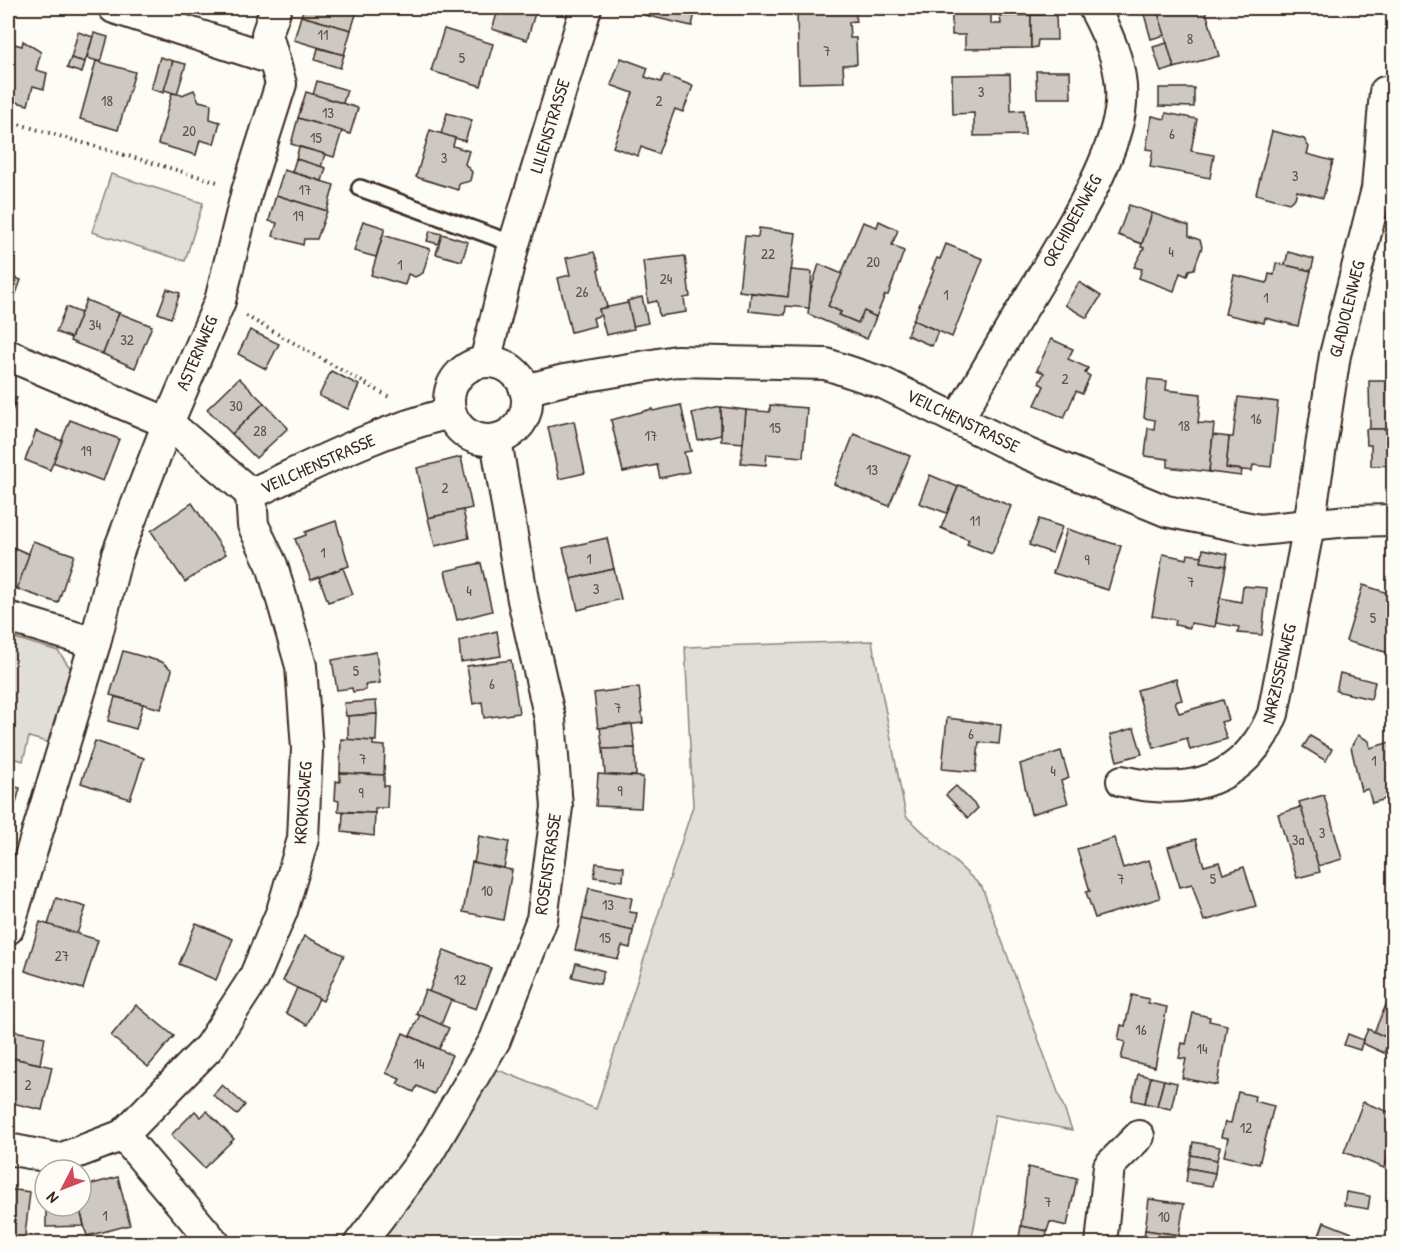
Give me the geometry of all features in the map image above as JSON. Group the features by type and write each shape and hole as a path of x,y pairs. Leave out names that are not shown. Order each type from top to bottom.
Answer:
{"street":[{"path":"114,8 272,59"},
{"name":"ASTERNWEG","path":"8,929 13,889 94,643 117,555 168,423 220,301 247,191 281,84 272,59 267,34 276,8"},
{"name":"LILIENSTRASSE","path":"485,362 514,244 586,8"},
{"name":"ORCHIDEENWEG","path":"958,419 1100,174 1120,112 1120,94 1118,61 1109,36 1094,8"},
{"name":"GLADIOLENWEG","path":"1309,525 1335,355 1377,189 1385,92"},
{"name":"VEILCHENSTRASSE","path":"8,355 168,423 250,494 342,452 438,416"},
{"name":"VEILCHENSTRASSE","path":"525,390 564,380 676,361 826,364 883,382 1028,454 1166,511 1259,530 1394,520"},
{"path":"485,362 502,365 517,375 525,390 526,406 521,421 510,433 495,440 476,439 438,416 450,389 463,370 485,362"},
{"name":"ROSENSTRASSE","path":"359,1244 427,1155 495,1040 542,919 557,807 550,719 523,600 495,440"},
{"name":"KROKUSWEG","path":"123,1136 209,1047 254,978 282,911 303,839 307,749 301,666 272,565 253,525 250,494"},
{"name":"NARZISSENWEG","path":"1122,781 1149,787 1179,788 1212,780 1234,767 1258,743 1273,714 1309,525"},
{"path":"8,616 94,643"},
{"path":"8,1149 60,1159 123,1136 215,1244"},
{"path":"1101,1244 1109,1166 1139,1136"}],"lane":[{"path":"360,188 514,244"}],"path":[{"path":"8,121 247,191"},
{"path":"220,301 438,416"}],"shaded area":[{"path":"111,174 203,203 185,261 92,232"},
{"path":"8,636 58,651 71,669 50,743 29,737 23,761 8,756"},
{"path":"872,641 906,816 982,887 1072,1130 995,1115 971,1243 341,1244 353,1232 478,1062 596,1109 693,806 685,647"}],"building":[{"path":"304,8 358,8 351,30 301,16"},
{"path":"499,8 517,8 535,13 527,40 492,29"},
{"path":"646,8 696,8 692,26 644,15"},
{"path":"828,8 856,8 856,21 849,22 850,38 856,38 857,64 843,65 844,82 799,83 797,13 828,12"},
{"path":"952,8 991,8 991,24 1001,24 1000,16 1031,15 1031,48 965,49 965,35 952,35"},
{"path":"1205,8 1219,56 1174,68 1157,10"},
{"path":"1157,10 1165,35 1151,39 1144,14"},
{"path":"1031,15 1056,15 1057,40 1038,40 1037,47 1031,48"},
{"path":"301,16 351,30 344,55 294,40"},
{"path":"444,29 493,44 481,86 431,71"},
{"path":"78,32 93,37 85,62 71,58"},
{"path":"94,33 108,37 101,62 87,58"},
{"path":"23,41 41,52 36,70 47,73 44,89 33,86 28,105 8,100 8,53 11,43 22,46"},
{"path":"1167,43 1174,68 1161,72 1153,47"},
{"path":"318,48 344,55 340,68 315,60"},
{"path":"160,57 173,61 164,93 151,89"},
{"path":"71,58 85,62 82,73 67,68"},
{"path":"621,58 648,68 645,77 661,82 664,75 693,86 683,112 675,109 658,154 641,147 638,156 613,147 633,93 611,85"},
{"path":"96,61 135,72 118,130 80,119"},
{"path":"173,61 186,64 177,94 164,90"},
{"path":"1036,71 1070,71 1071,98 1037,98"},
{"path":"1010,74 1011,111 1024,110 1025,135 974,136 974,113 953,114 952,75"},
{"path":"317,81 347,90 343,103 313,95"},
{"path":"1159,88 1194,88 1194,107 1159,106"},
{"path":"194,90 199,101 211,104 210,119 220,122 214,144 200,140 196,155 158,144 172,93 182,95"},
{"path":"306,92 358,108 350,134 298,118"},
{"path":"447,113 472,120 465,141 441,134"},
{"path":"1166,113 1197,119 1191,151 1214,155 1210,178 1150,167 1153,150 1146,149 1152,116 1165,119"},
{"path":"298,118 342,131 334,157 291,144"},
{"path":"430,130 455,138 453,146 469,151 465,164 472,172 470,181 459,184 458,190 416,177"},
{"path":"1272,131 1304,139 1309,147 1307,154 1333,161 1323,198 1297,191 1295,198 1289,203 1256,194"},
{"path":"299,147 325,154 321,167 296,159"},
{"path":"296,159 326,168 322,181 292,172"},
{"path":"284,170 334,185 327,211 276,195"},
{"path":"276,195 327,211 317,239 304,239 303,245 273,236 277,223 269,221"},
{"path":"1129,205 1152,213 1142,244 1118,235"},
{"path":"1152,213 1189,226 1189,236 1200,240 1202,247 1194,269 1189,270 1187,276 1180,273 1174,291 1139,278 1142,269 1134,267 1144,248 1141,247"},
{"path":"363,221 385,228 376,257 354,251"},
{"path":"879,221 898,230 892,245 904,251 888,295 885,295 876,317 864,311 858,323 839,315 841,312 828,306 863,222 877,227"},
{"path":"759,228 796,233 788,297 739,291 745,236 758,237"},
{"path":"430,231 442,234 439,244 427,241"},
{"path":"442,234 468,242 462,261 436,254"},
{"path":"383,235 430,249 423,273 415,277 408,274 405,285 371,275"},
{"path":"946,244 983,259 952,337 913,320 934,270 932,269 937,258 940,259"},
{"path":"594,252 600,269 598,270 607,307 599,309 601,315 593,318 595,326 571,332 558,278 570,275 566,258"},
{"path":"1288,252 1314,259 1311,271 1285,265"},
{"path":"685,256 690,297 684,298 686,312 659,316 657,301 648,303 643,261"},
{"path":"1276,263 1311,271 1298,326 1265,318 1264,323 1225,314 1234,275 1267,283 1269,274 1274,275"},
{"path":"819,264 842,274 828,306 841,312 839,315 858,323 864,311 876,317 867,339 808,314 811,289"},
{"path":"791,270 812,272 809,308 786,306 785,315 749,311 751,293 788,297"},
{"path":"8,271 11,273 10,276 21,280 8,316"},
{"path":"1394,273 1394,295 1388,294"},
{"path":"1079,282 1101,296 1087,318 1065,305"},
{"path":"167,289 180,293 171,318 158,313"},
{"path":"642,297 648,323 633,326 627,301"},
{"path":"86,300 119,313 103,354 70,341"},
{"path":"628,303 634,329 606,335 599,309"},
{"path":"66,307 81,313 71,338 56,332"},
{"path":"119,313 152,326 135,368 103,354"},
{"path":"913,320 938,331 932,346 907,335"},
{"path":"250,330 279,344 266,369 238,354"},
{"path":"1051,339 1073,349 1068,359 1088,368 1085,373 1090,376 1082,394 1076,391 1064,418 1035,405 1044,386 1039,383 1044,373 1037,370"},
{"path":"331,371 359,385 348,409 319,396"},
{"path":"239,378 264,403 232,434 207,409"},
{"path":"1148,379 1167,381 1166,390 1201,394 1198,423 1214,424 1209,472 1168,467 1168,459 1145,456 1148,428 1154,429 1155,420 1144,418"},
{"path":"1369,381 1394,381 1394,429 1370,429"},
{"path":"8,395 17,398 8,421"},
{"path":"1238,397 1278,402 1271,467 1253,465 1252,471 1226,468 1229,437 1233,437"},
{"path":"264,403 288,428 256,458 232,434"},
{"path":"681,405 691,451 684,452 689,472 660,478 657,465 623,472 611,420 652,409 653,411"},
{"path":"770,405 807,408 803,457 767,454 766,465 741,463 746,410 770,412"},
{"path":"721,407 746,410 743,443 721,441"},
{"path":"721,407 721,435 698,440 692,413"},
{"path":"70,420 119,439 103,481 53,462"},
{"path":"574,421 585,473 559,479 548,427"},
{"path":"1366,429 1394,429 1394,465 1371,466 1371,445 1367,445"},
{"path":"36,431 62,441 50,470 25,460"},
{"path":"854,434 910,456 889,506 834,484"},
{"path":"1213,435 1229,437 1226,468 1242,470 1241,476 1209,472"},
{"path":"461,457 472,508 428,518 417,468"},
{"path":"930,475 958,487 947,513 919,503"},
{"path":"959,485 1011,506 992,554 967,544 969,540 941,528"},
{"path":"192,503 226,554 185,582 151,531"},
{"path":"463,510 469,538 435,546 428,518"},
{"path":"1039,519 1062,527 1052,553 1029,545"},
{"path":"336,521 349,566 311,580 295,539 306,535 305,532"},
{"path":"1067,529 1121,546 1108,590 1053,573"},
{"path":"607,538 614,569 571,579 563,548"},
{"path":"33,541 74,555 58,603 17,589"},
{"path":"8,545 29,554 17,589 8,585"},
{"path":"1203,549 1228,554 1226,566 1201,562"},
{"path":"1163,554 1187,559 1188,554 1202,556 1201,562 1226,566 1215,627 1191,623 1190,628 1175,625 1176,620 1152,616"},
{"path":"481,563 492,611 457,620 445,571"},
{"path":"343,568 353,594 328,602 319,577"},
{"path":"614,569 621,599 578,610 571,579"},
{"path":"1363,585 1394,595 1394,641 1389,653 1346,641"},
{"path":"1243,586 1267,588 1262,635 1238,633 1239,627 1216,623 1220,598 1241,602"},
{"path":"497,631 501,656 461,662 459,641"},
{"path":"123,651 162,662 172,670 161,709 110,695"},
{"path":"376,652 380,683 365,685 366,690 353,692 352,688 337,690 332,660"},
{"path":"511,660 519,713 484,718 482,702 473,704 467,666"},
{"path":"1340,673 1375,682 1371,699 1336,691"},
{"path":"1176,679 1182,700 1175,702 1179,713 1223,700 1229,720 1221,722 1227,739 1190,750 1187,738 1154,748 1137,690"},
{"path":"639,687 643,723 598,728 594,693"},
{"path":"115,697 143,704 136,729 108,721"},
{"path":"376,701 377,714 346,716 344,703"},
{"path":"377,714 376,741 348,740 348,716"},
{"path":"947,718 1001,725 999,744 979,742 976,772 942,769"},
{"path":"632,724 635,748 603,749 600,728"},
{"path":"1134,728 1142,754 1117,761 1110,735"},
{"path":"1358,735 1369,741 1370,748 1394,741 1394,804 1391,804 1389,798 1372,803 1368,789 1361,791 1351,747"},
{"path":"1310,736 1332,749 1326,761 1303,747"},
{"path":"341,739 373,741 373,745 385,746 384,775 340,773"},
{"path":"95,741 144,758 130,799 81,783"},
{"path":"635,748 636,776 605,775 603,749"},
{"path":"1061,751 1069,778 1061,781 1068,803 1031,814 1020,764"},
{"path":"340,773 384,775 384,786 388,786 387,808 375,808 375,813 338,811 339,801 335,800 336,781 340,782"},
{"path":"598,774 643,777 641,808 596,806"},
{"path":"8,785 20,788 8,832"},
{"path":"956,786 978,808 968,818 946,795"},
{"path":"1324,795 1342,859 1318,866 1299,802"},
{"path":"1301,807 1320,872 1297,878 1278,814"},
{"path":"343,812 375,813 374,836 342,832"},
{"path":"479,836 509,842 504,868 474,863"},
{"path":"1114,838 1123,868 1149,860 1160,898 1095,918 1086,892 1090,891 1077,849"},
{"path":"1196,839 1204,866 1219,862 1223,874 1244,867 1256,906 1204,921 1192,884 1180,887 1168,847"},
{"path":"472,862 512,870 503,920 463,912"},
{"path":"596,863 624,867 623,881 594,877"},
{"path":"589,888 632,898 629,912 637,913 633,931 582,919"},
{"path":"56,898 86,907 77,934 48,925"},
{"path":"582,919 633,931 630,948 622,946 618,959 575,950"},
{"path":"40,922 98,940 83,989 25,971"},
{"path":"196,923 233,939 216,980 179,964"},
{"path":"304,936 344,955 323,1001 283,981"},
{"path":"444,950 491,968 476,1009 429,992"},
{"path":"576,963 604,971 600,984 572,977"},
{"path":"297,988 319,998 307,1025 286,1013"},
{"path":"425,990 451,1000 441,1025 416,1014"},
{"path":"1391,994 1394,995 1394,1038 1390,1039 1374,1032"},
{"path":"1132,995 1149,999 1148,1003 1167,1007 1155,1067 1121,1059 1125,1042 1118,1040 1121,1025 1125,1026"},
{"path":"136,1005 174,1036 148,1067 111,1036"},
{"path":"1193,1013 1210,1017 1209,1021 1227,1025 1217,1085 1182,1078 1186,1059 1179,1058 1182,1043 1186,1044"},
{"path":"420,1015 449,1028 439,1049 410,1036"},
{"path":"1368,1029 1390,1039 1384,1053 1362,1043"},
{"path":"14,1031 45,1037 40,1064 8,1057"},
{"path":"403,1033 452,1055 434,1094 417,1086 414,1092 397,1084 400,1079 386,1073"},
{"path":"1348,1034 1363,1040 1360,1050 1344,1045"},
{"path":"8,1057 52,1067 42,1110 8,1102"},
{"path":"1138,1074 1151,1077 1145,1103 1132,1100"},
{"path":"1151,1077 1164,1080 1157,1106 1145,1103"},
{"path":"1164,1080 1177,1083 1171,1109 1157,1106"},
{"path":"222,1085 245,1105 237,1115 213,1095"},
{"path":"1238,1092 1255,1096 1254,1101 1274,1106 1259,1164 1224,1156 1228,1138 1221,1137 1225,1122 1231,1123"},
{"path":"1363,1102 1394,1114 1394,1144 1384,1168 1344,1152"},
{"path":"195,1111 201,1117 207,1111 234,1139 204,1168 171,1135"},
{"path":"1193,1142 1220,1147 1217,1160 1191,1155"},
{"path":"1191,1155 1217,1160 1215,1173 1188,1168"},
{"path":"1028,1167 1077,1178 1067,1226 1050,1222 1047,1231 1021,1226"},
{"path":"1188,1168 1215,1173 1212,1186 1186,1182"},
{"path":"118,1177 130,1225 87,1236 82,1218 93,1218 93,1184"},
{"path":"8,1189 30,1192 24,1244 8,1242"},
{"path":"1346,1192 1370,1196 1368,1209 1344,1205"},
{"path":"1149,1199 1184,1204 1179,1235 1145,1230"},
{"path":"46,1218 82,1218 84,1226 46,1227"},
{"path":"1324,1222 1357,1235 1354,1244 1316,1244"},
{"path":"1021,1226 1047,1231 1045,1244 1018,1243"},
{"path":"1145,1230 1179,1235 1178,1244 1143,1244"}]}
